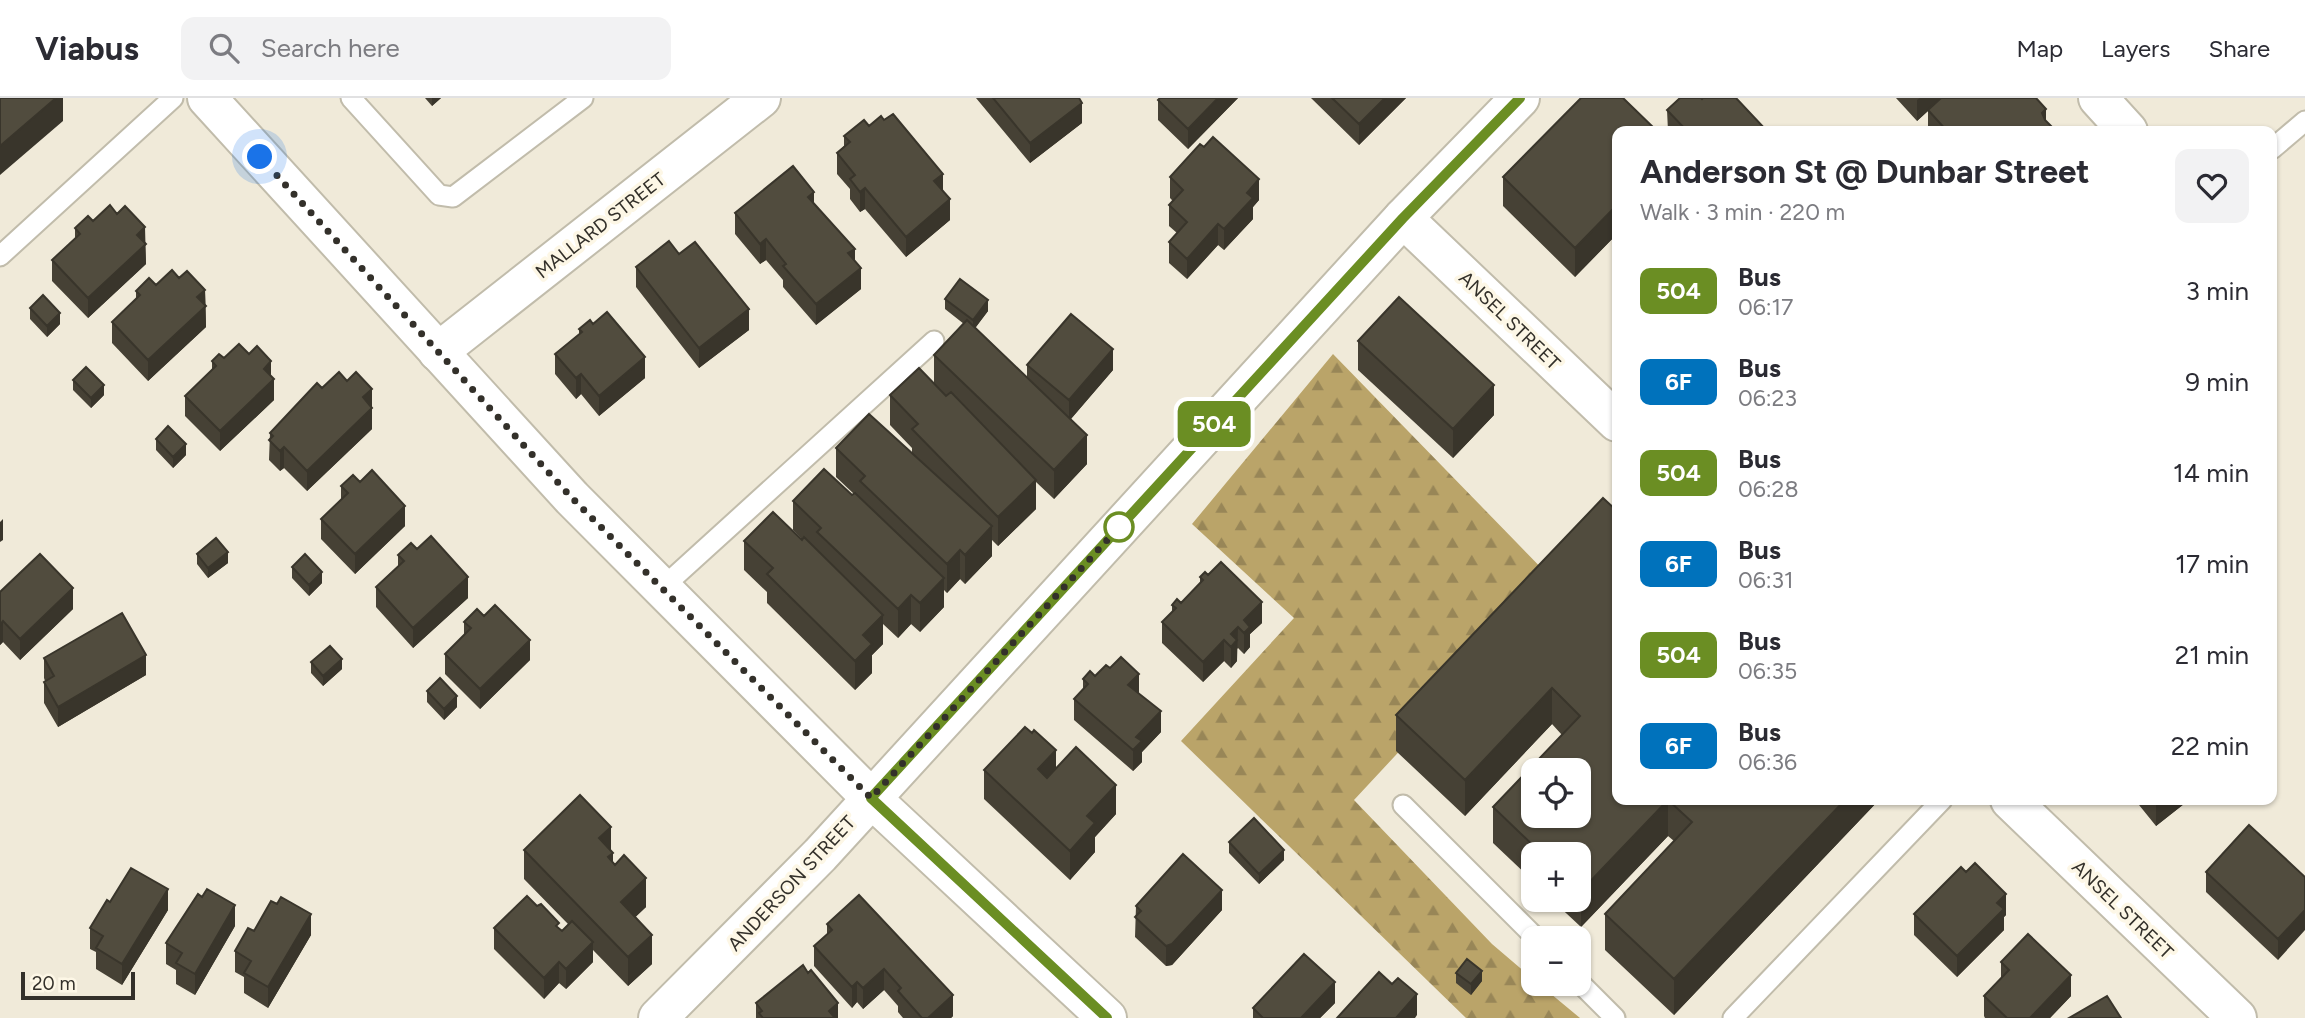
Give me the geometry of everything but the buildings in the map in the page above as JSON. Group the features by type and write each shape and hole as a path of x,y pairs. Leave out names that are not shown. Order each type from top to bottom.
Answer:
{"street":[{"path":"207,98 572,498 871,798 1107,1018"},
{"name":"MALLARD STREET","path":"438,352 761,98"},
{"name":"ANDERSON STREET","path":"658,1018 731,947 871,798 1403,218 1520,98"},
{"path":"2098,98 2123,126"},
{"name":"ANSEL STREET","path":"1403,218 1612,417"},
{"name":"ANSEL STREET","path":"2015,805 2237,1018"}],"lane":[{"path":"0,256 173,98"},
{"path":"351,98 439,195 453,197 583,98"},
{"path":"2277,145 2305,121"},
{"path":"662,588 934,341"},
{"path":"1403,804 1523,926"},
{"path":"1733,1018 1937,805"},
{"path":"1591,994 1615,1018"}],"green space":[{"path":"1333,354 1556,583 1354,800 1492,944 1521,969 1521,996 1553,996 1580,1018 1466,1018 1181,741 1294,618 1192,524"}],"bus line":[{"name":"504","path":"1107,1018 871,798 1403,218 1520,98"}],"route":[{"path":"260,157 572,498 871,798 1121,525 1119,527"}]}
